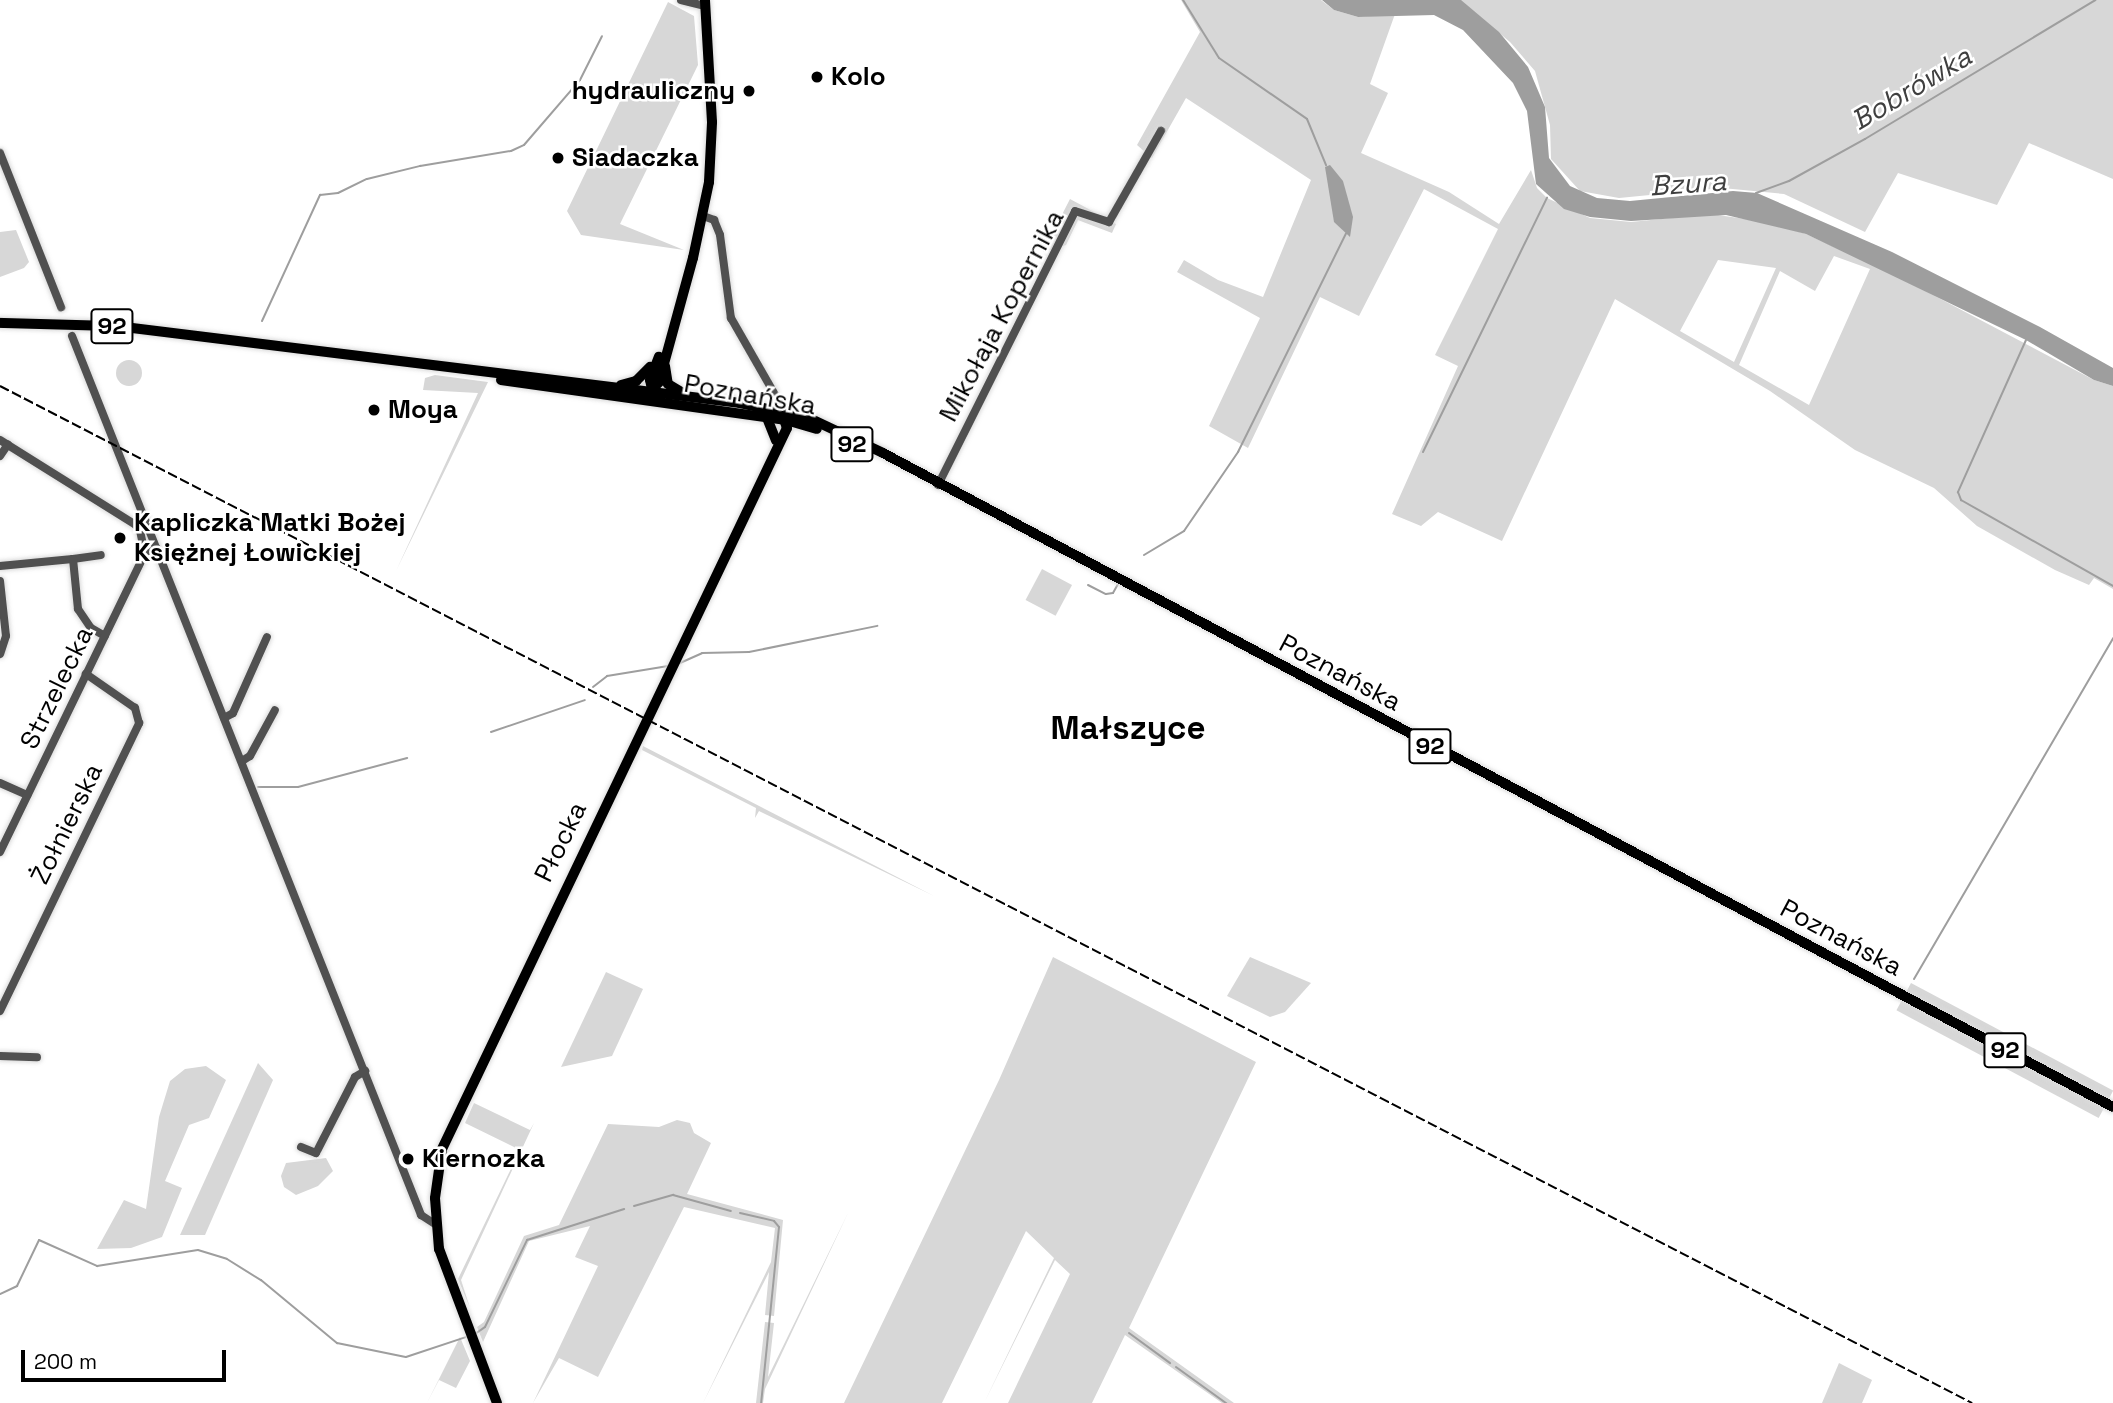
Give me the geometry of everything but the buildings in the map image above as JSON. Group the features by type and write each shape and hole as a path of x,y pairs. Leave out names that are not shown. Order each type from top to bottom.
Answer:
{"main road":[{"path":"662,404 651,392 675,319 703,216 712,138 705,3"},
{"name":"Poznańska","path":"0,323 97,324 457,371 696,397 792,420 905,468 938,485 2113,1107"},
{"path":"612,387 643,377 664,352"},
{"path":"664,352 668,384 696,397"},
{"name":"Poznańska","path":"457,371 662,404 792,420"},
{"name":"Poznańska","path":"621,398 651,392"},
{"path":"767,418 776,440"},
{"name":"Płocka","path":"772,456 776,440 792,420"},
{"name":"Płocka","path":"497,1403 441,1258 435,1224 439,1160 458,1109 772,456 792,420"}],"street":[{"path":"681,0 705,3"},
{"name":"Mikołaja Kopernika","path":"938,485 1075,211 1109,222 1161,131"},
{"path":"0,153 61,307"},
{"path":"703,216 714,219 720,235 731,318 774,393"},
{"path":"72,336 143,525 157,548 424,1220 435,1224"},
{"path":"0,457 4,442 143,525"},
{"path":"143,525 145,555 157,548"},
{"path":"0,566 101,555"},
{"name":"Strzelecka","path":"0,852 145,555"},
{"path":"73,559 78,609 91,628 106,636"},
{"path":"0,581 6,636 0,654"},
{"path":"224,718 233,713 267,637"},
{"name":"Żołnierska","path":"0,1012 139,723 135,709 86,674"},
{"path":"242,761 250,756 275,710"},
{"path":"0,783 27,795"},
{"path":"0,1056 37,1057"},
{"path":"301,1147 316,1153 355,1077 365,1071"}],"shaded area":[{"path":"1181,0 1321,0 1334,10 1358,17 1395,14 1370,84 1388,93 1361,153 1449,192 1499,224 1531,170 1537,188 1547,198 1590,218 1631,222 1711,214 1766,222 1806,234 1897,276 2094,380 2113,386 2113,589 2094,578 2089,585 2055,570 1977,526 1934,488 1855,450 1770,391 1615,299 1502,541 1438,512 1421,526 1392,514 1458,366 1435,355 1498,229 1424,189 1359,316 1320,297 1248,448 1209,426 1260,318 1177,272 1184,260 1218,280 1263,297 1311,180 1186,98 1152,158 1137,145 1200,32","holes":["1834,256 1870,269 1809,405 1739,365 1780,271 1815,291","1718,260 1776,268 1734,362 1680,331"]},
{"path":"1322,0 1461,0 1499,32 1528,67 1545,107 1549,158 1570,186 1597,198 1630,201 1733,191 1757,193 1892,252 2040,327 2113,368 2113,386 2094,380 2026,340 1806,234 1726,215 1631,221 1590,217 1564,209 1536,184 1527,111 1513,83 1463,30 1434,15 1358,17 1334,10"},
{"path":"1460,0 2113,0 2113,179 2029,143 1997,205 1898,173 1865,232 1784,194 1722,188 1619,198 1580,191 1551,159 1550,125 1535,71 1510,42"},
{"path":"668,2 694,16 698,65 620,224 684,250 581,235 567,211"},
{"path":"1330,165 1343,181 1353,217 1350,237 1334,222 1325,167"},
{"path":"1070,199 1116,224 1112,233 1078,220 1066,245 1043,252"},
{"path":"16,230 29,262 24,268 0,277 0,232"},
{"path":"129,360 138,364 142,373 138,382 129,386 120,382 116,373 120,364"},
{"path":"435,375 488,382 396,571 478,393 423,390 425,378"},
{"path":"1042,569 1072,585 1056,616 1026,600"},
{"path":"643,746 934,896 759,811 755,818 756,808 642,750"},
{"path":"1053,957 1256,1062 1129,1328 1234,1403 1222,1403 1125,1335 1092,1403 1008,1403 1070,1274 1055,1260 984,1403 1054,1258 1026,1231 942,1403 844,1403 999,1080"},
{"path":"1250,957 1311,983 1285,1012 1270,1017 1227,996"},
{"path":"606,972 643,989 612,1056 561,1067"},
{"path":"1911,983 2113,1090 2099,1118 1896,1010"},
{"path":"258,1063 273,1080 205,1235 180,1235"},
{"path":"206,1066 226,1080 209,1118 189,1125 165,1181 182,1188 162,1237 131,1248 97,1249 124,1200 146,1209 159,1117 170,1081 185,1069"},
{"path":"474,1103 530,1130 534,1123 461,1280 470,1308 458,1279 520,1150 465,1123"},
{"path":"677,1120 690,1123 694,1133 711,1143 687,1194 783,1220 774,1316 765,1315 769,1272 703,1403 771,1262 775,1228 684,1207 598,1377 559,1358 533,1403 598,1266 575,1257 590,1226 529,1241 483,1342 477,1327 484,1322 524,1236 559,1225 608,1124 659,1127"},
{"path":"326,1158 333,1171 318,1186 296,1195 284,1187 281,1176 286,1163"},
{"path":"849,1211 765,1389 763,1403 756,1403 765,1322 774,1323 768,1377"},
{"path":"460,1337 470,1361 456,1388 439,1380 427,1403"},
{"path":"1839,1363 1872,1380 1862,1403 1822,1403"}],"waterway":[{"path":"1183,0 1219,58 1307,119 1326,165"},
{"name":"Bobrówka","path":"1756,193 1789,181 1865,139 2095,0"},
{"path":"262,321 320,195 338,193 367,179 420,166 511,151 524,145 580,80 602,36"},
{"path":"1423,452 1547,198"},
{"path":"1144,555 1184,531 1238,452 1346,233"},
{"path":"2026,340 1958,492 1961,500 2113,586"},
{"path":"1088,585 1106,594 1113,593 1118,584"},
{"path":"680,663 702,653 749,652 877,626"},
{"path":"1914,979 2113,638"},
{"path":"593,687 607,676 668,666"},
{"path":"491,732 585,700"},
{"path":"258,787 298,787 407,758"},
{"path":"634,1206 673,1195 731,1211"},
{"path":"475,1334 485,1327 527,1240 624,1209"},
{"path":"740,1213 774,1221 779,1227 761,1403"},
{"path":"0,1294 17,1286 39,1240 97,1266 198,1250 227,1259 261,1280 337,1343 406,1357 466,1337"},
{"path":"1129,1333 1170,1363"},
{"path":"1176,1367 1226,1403"}],"railway":[{"path":"0,386 1972,1403"}],"place":[{"name":"Kolo","path":"817,77"},
{"name":"hydrauliczny","path":"749,91"},
{"name":"Siadaczka","path":"558,158"},
{"name":"Moya","path":"374,410"},
{"name":"Kapliczka Matki Bożej Księżnej Łowickiej","path":"120,538"},
{"name":"Kiernozka","path":"408,1159"}],"district":[{"name":"Małszyce","path":"1128,729"}],"water label":[{"name":"Bzura","path":"1688,183"}]}
